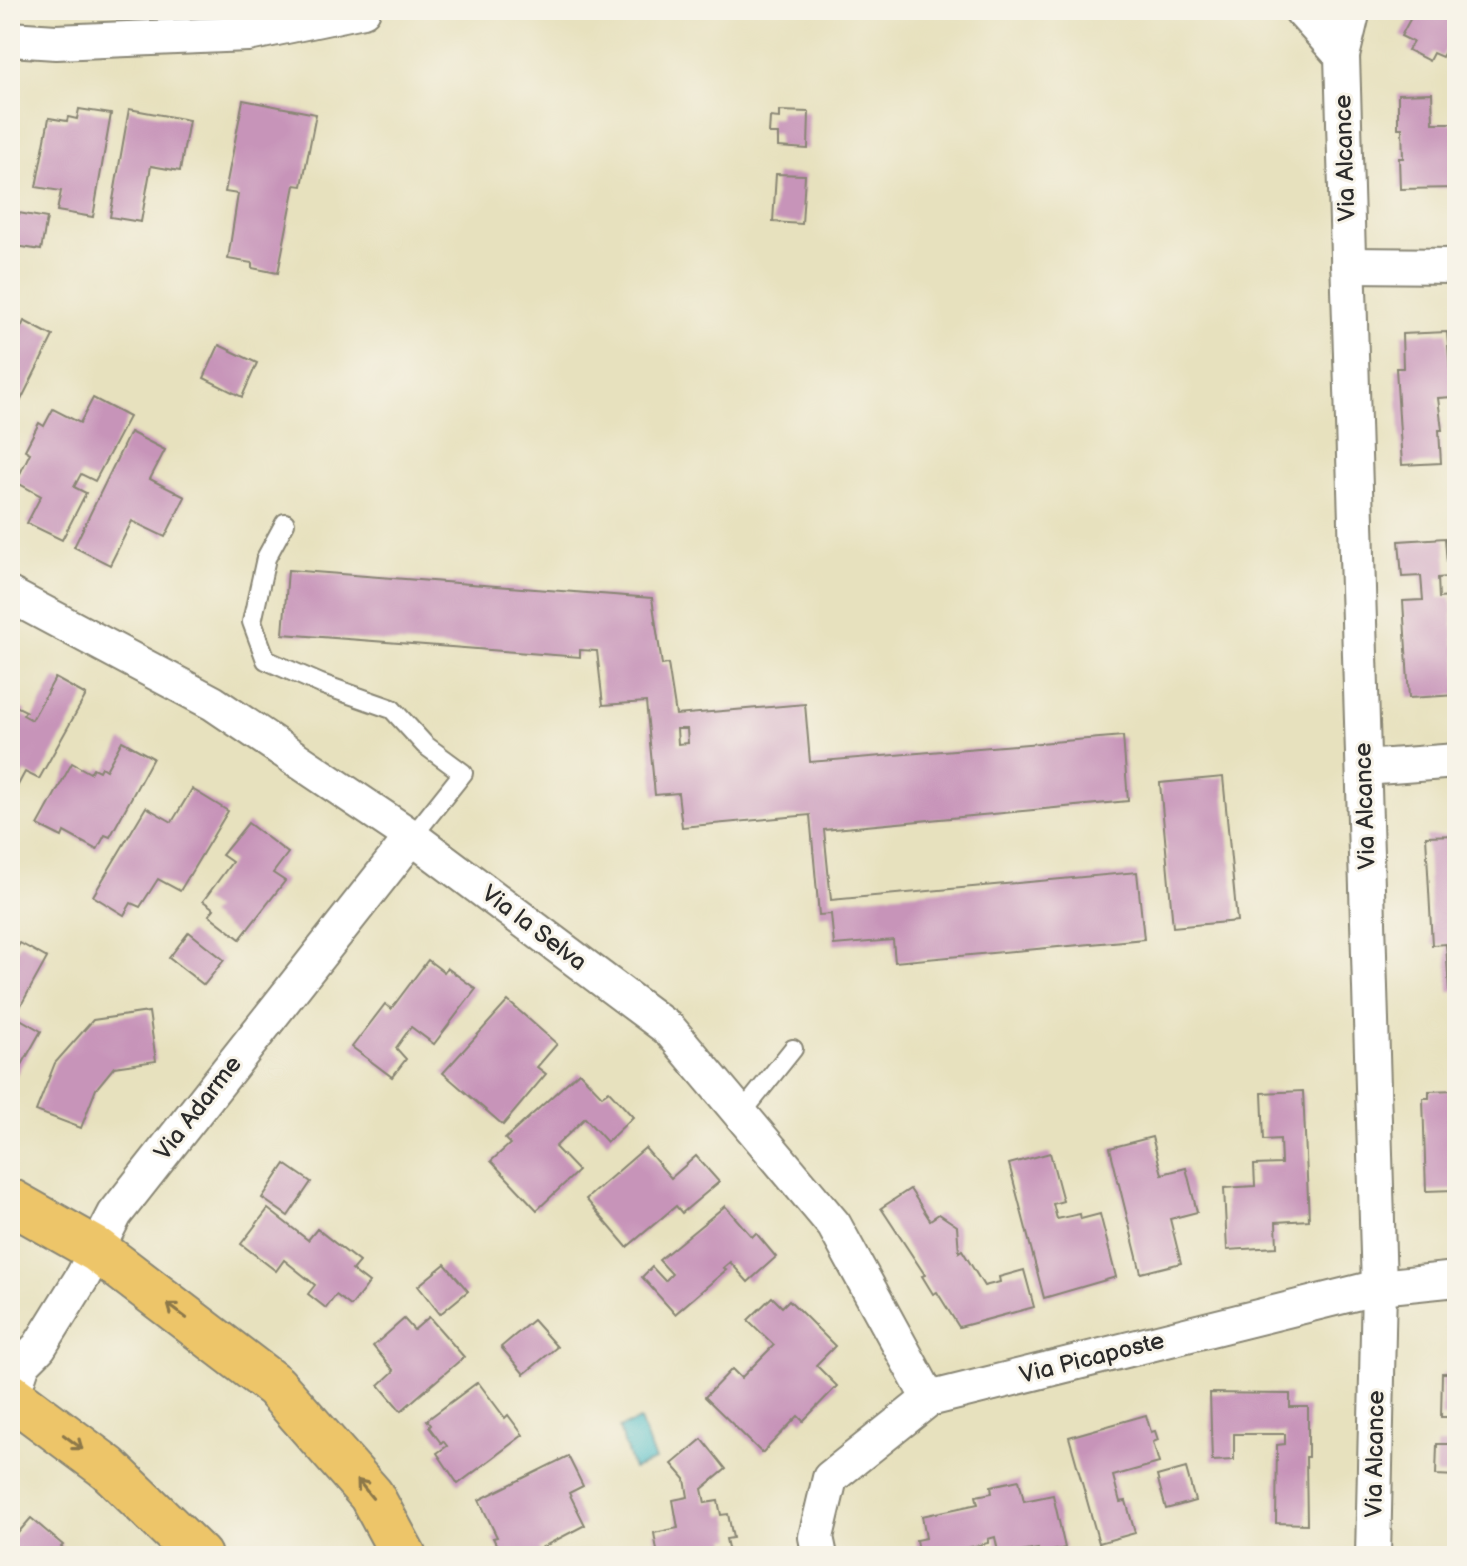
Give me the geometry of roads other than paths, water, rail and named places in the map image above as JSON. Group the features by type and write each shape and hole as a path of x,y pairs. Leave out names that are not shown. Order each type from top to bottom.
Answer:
{"main road":[{"path":"10,1201 97,1250 275,1386 371,1495 404,1556"},
{"path":"11,1396 108,1468 199,1556"}],"street":[{"path":"10,39 59,26 248,34 363,10"},
{"path":"1301,10 1342,56"},
{"name":"Via Alcance","path":"1353,10 1342,56 1379,1287 1373,1556"},
{"path":"1348,265 1457,266"},
{"name":"Via la Selva","path":"10,595 213,703 412,837 670,1030 834,1225 929,1399"},
{"path":"1364,768 1457,761"},
{"name":"Via Adarme","path":"11,1396 23,1363 39,1347 115,1214 412,837"},
{"name":"Via Picaposte","path":"820,1556 816,1537 830,1478 929,1399 1379,1287 1457,1279"}],"lane":[{"path":"285,523 266,558 252,622 266,660 321,684 392,709 425,745 463,773 412,837"},
{"path":"741,1114 793,1049"}],"water":[{"path":"640,1420 655,1461 633,1469 619,1428"},
{"path":"630,1543 638,1545 640,1556 605,1556 607,1551 621,1549"}]}
